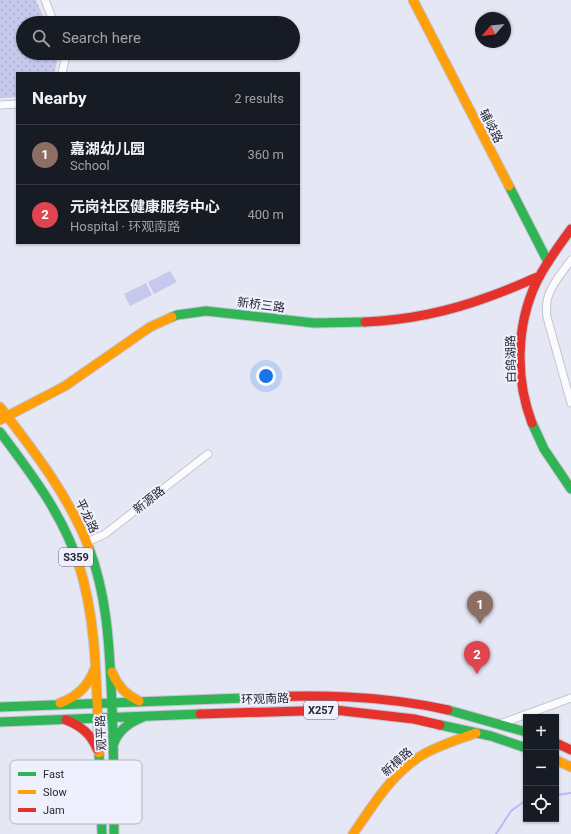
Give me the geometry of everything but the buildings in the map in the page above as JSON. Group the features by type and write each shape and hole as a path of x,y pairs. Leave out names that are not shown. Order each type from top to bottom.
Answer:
{"main road":[{"name":"辅岐路","path":"413,0 548,262"},
{"name":"白鸽湖路","path":"571,229 548,262 530,298 524,317 520,352 526,403 536,432 542,445 571,489"},
{"name":"新桥三路","path":"4,418 65,386 150,327 177,315 206,311 314,323 350,324 385,321 421,316 455,308 489,297 540,276"},
{"name":"平龙路","path":"0,407 4,418 38,456 62,492 87,542 93,558 101,590 109,641 112,702"},
{"name":"S359","path":"0,432 27,468 51,504 73,549 81,574 89,610 95,664 97,718"},
{"path":"55,705 71,698 83,689 92,677 95,664"},
{"path":"110,668 121,688 130,697 139,701"},
{"name":"环观南路","path":"0,707 311,695 367,697 420,705 471,716 523,731"},
{"name":"观平路","path":"112,702 113,760"},
{"name":"环观南路","path":"0,722 151,715 335,710 414,719 476,733 523,747"},
{"path":"113,744 122,729 136,720 151,715"},
{"name":"观平路","path":"97,718 99,760"},
{"path":"62,719 72,722 86,731 96,746 99,756"},
{"name":"新樟路","path":"353,834 390,784 404,769 428,752 476,733"},
{"path":"559,744 571,750"},
{"path":"559,761 571,767"},
{"name":"观平路","path":"102,824 102,834"},
{"name":"观平路","path":"114,824 114,834"}],"street":[{"path":"45,0 51,16"},
{"path":"62,72 65,60"},
{"path":"0,105 16,104"},
{"path":"571,260 550,291 546,299 545,308 571,403"},
{"name":"新源路","path":"87,542 105,534 208,454"},
{"path":"500,724 571,698"}],"shaded area":[{"path":"0,0 36,0 43,16 16,16 16,60 58,60 54,72 16,72 16,97 0,98"},
{"path":"170,271 177,282 154,294 148,282"},
{"path":"146,283 152,295 130,306 124,294"}],"waterway":[{"path":"559,795 571,793"},
{"path":"496,834 511,811 523,802"}],"traffic: fast":[{"path":"509,186 548,262"},
{"path":"172,317 206,311 314,323 365,322"},
{"path":"532,423 544,449 571,489"},
{"path":"0,432 45,495 64,529 79,565"},
{"path":"89,548 95,565 103,599 108,633 114,760"},
{"path":"0,707 245,698"},
{"path":"448,710 523,731"},
{"path":"0,722 200,714"},
{"path":"114,743 122,730 134,721 143,717"},
{"path":"440,725 491,736 523,747"},
{"path":"99,753 99,760"},
{"path":"102,824 102,834"},
{"path":"114,824 114,834"}],"traffic: slow":[{"path":"413,0 509,186"},
{"path":"0,420 65,386 150,327 172,317"},
{"path":"0,407 50,474 71,510 89,548"},
{"path":"79,565 90,611 93,635 99,753"},
{"path":"60,703 81,691 94,670"},
{"path":"112,672 122,689 139,701"},
{"path":"353,834 382,792 399,773 419,757 432,750 476,733"},
{"path":"559,761 571,767"}],"traffic: jam":[{"path":"532,423 526,406 523,389 520,353 521,335 529,300 536,283 552,255 571,229"},
{"path":"365,322 412,317 443,311 495,295 540,276"},
{"path":"245,698 296,696 347,697 398,701 448,710"},
{"path":"200,714 335,710 414,719 440,725"},
{"path":"66,720 85,731 92,739 97,749"},
{"path":"559,744 571,750"}],"place":[{"name":"嘉湖幼儿园","path":"480,624"},
{"name":"元岗社区健康服务中心","path":"477,674"}]}
